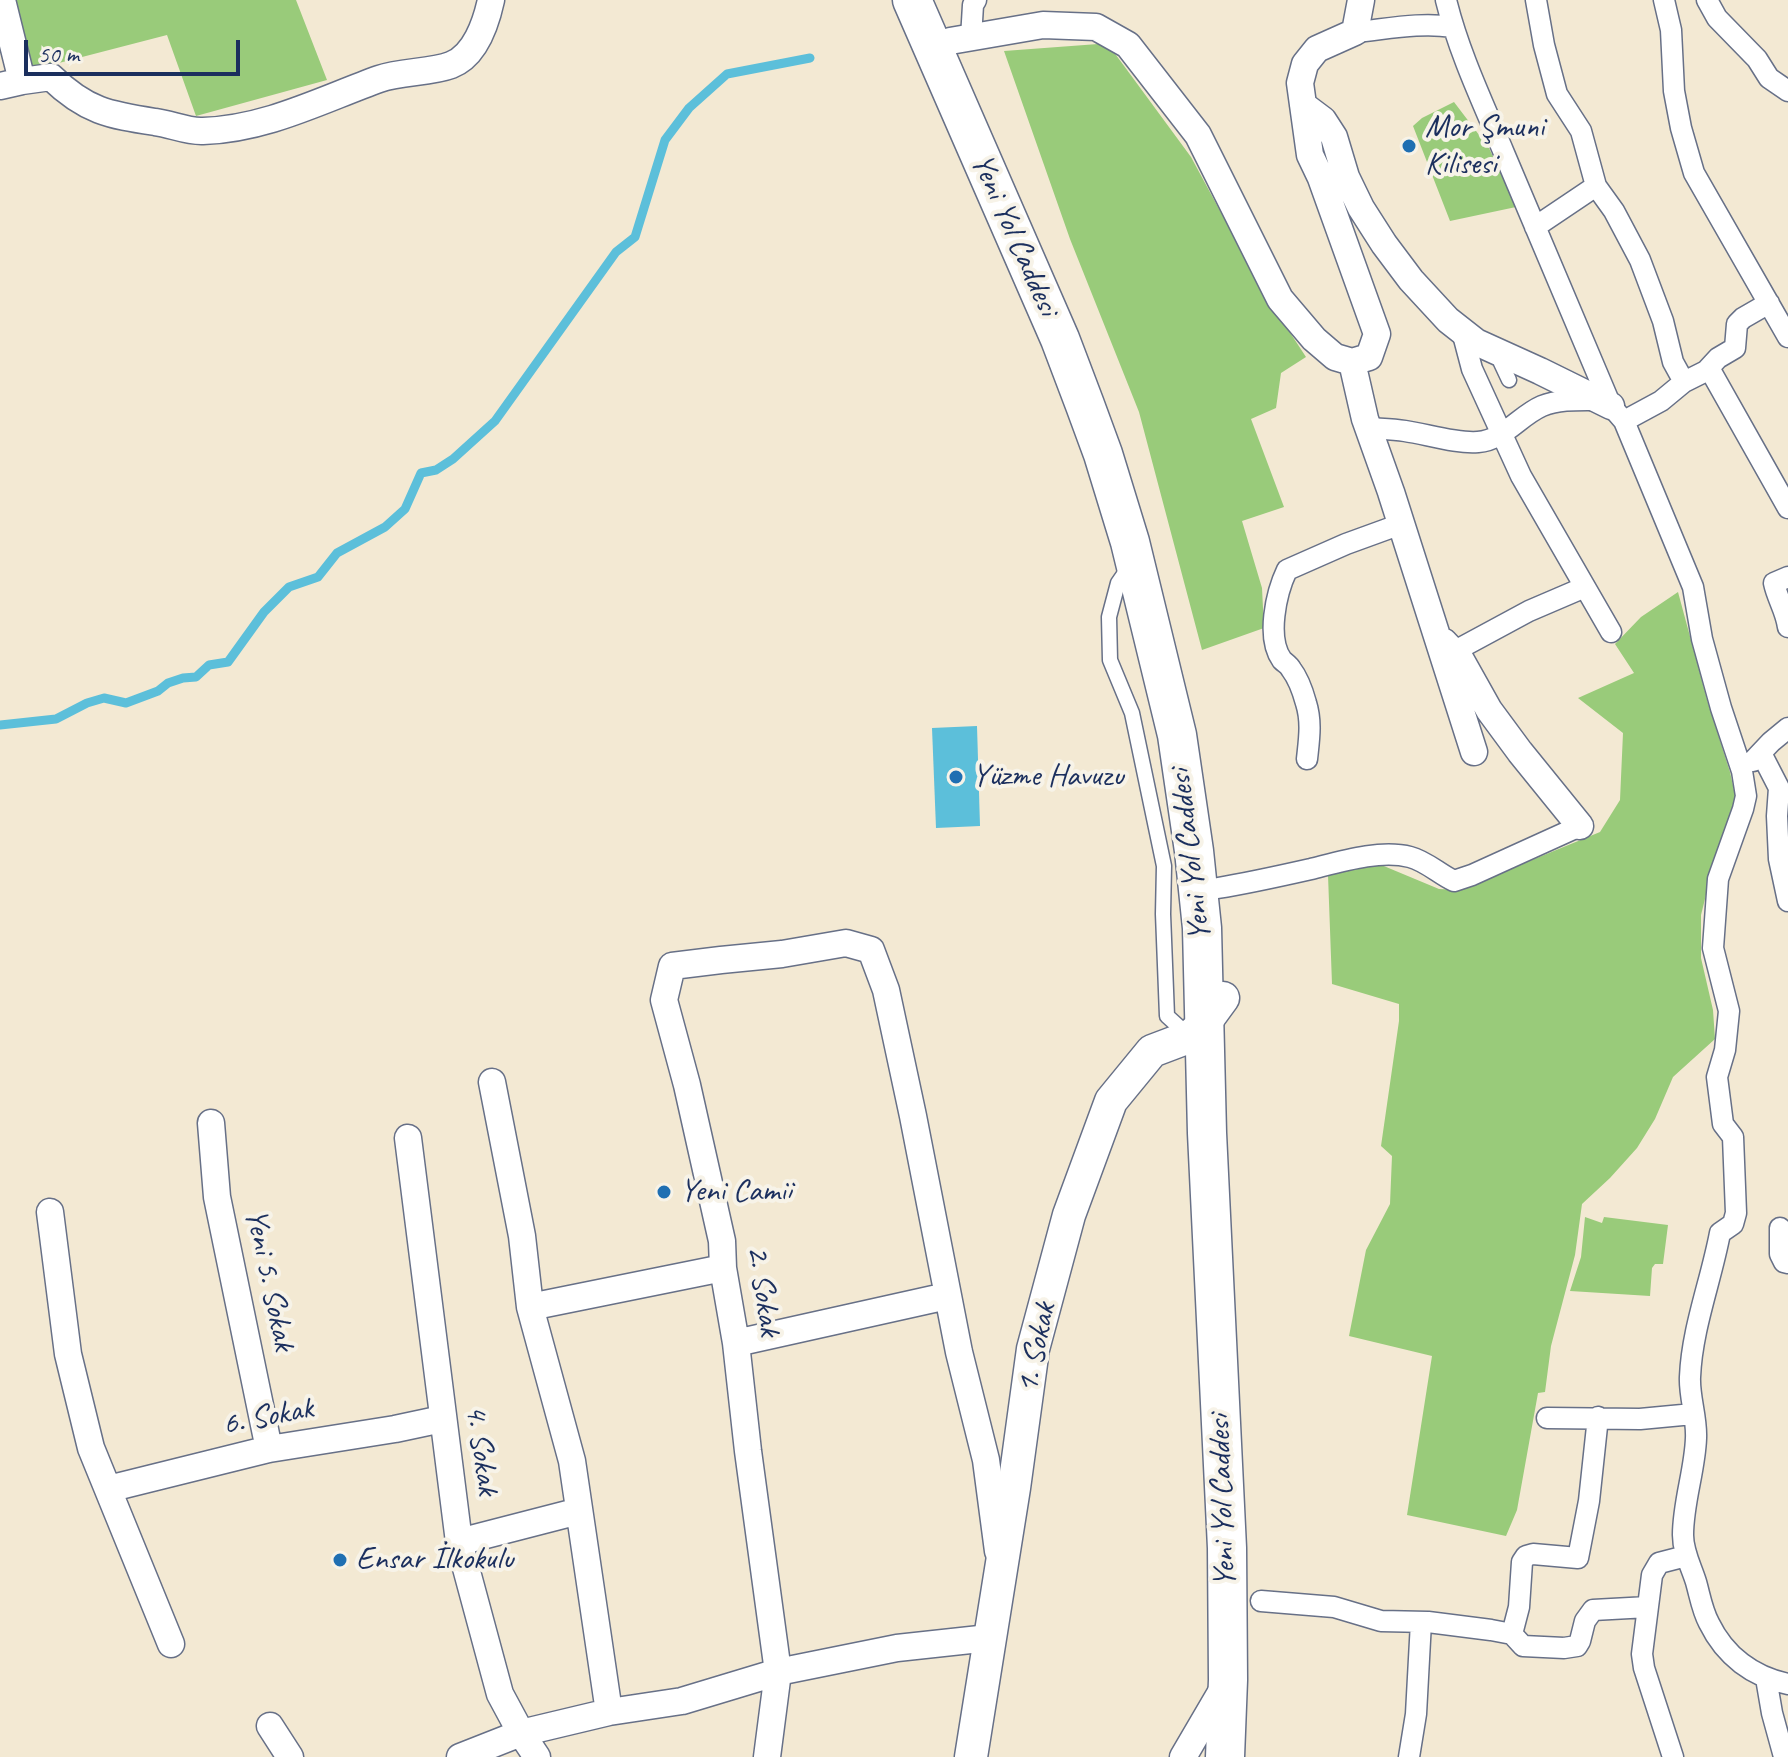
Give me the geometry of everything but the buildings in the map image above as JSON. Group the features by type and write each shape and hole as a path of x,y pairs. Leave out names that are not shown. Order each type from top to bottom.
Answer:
{"main road":[{"name":"Yeni Yol Caddesi","path":"912,0 1060,339 1103,454 1134,560 1177,735 1202,928 1214,1304 1227,1548 1225,1757"},
{"name":"Yeni Yol Caddesi","path":"933,0 960,40 996,142 1087,365 1154,573 1197,755 1218,888 1205,1020 1242,1509 1243,1757"}],"street":[{"path":"2,0 11,84 51,77 88,106 116,117 201,132 267,122 383,77 453,65 473,48 491,0"},
{"path":"960,40 976,0"},
{"path":"1355,32 1361,0"},
{"path":"1446,0 1452,27 1611,409 1693,587 1702,639 1742,771 1746,796 1718,879 1713,948 1729,1011 1725,1050 1717,1077 1723,1124 1733,1137 1736,1213 1733,1224 1720,1233 1696,1332 1690,1377 1696,1435 1683,1535 1686,1556 1708,1621 1724,1648 1753,1672 1788,1684"},
{"path":"1536,0 1557,94 1581,131 1596,186 1614,211 1640,260 1663,321 1673,362 1684,382"},
{"path":"1664,0 1671,30 1674,91 1694,173 1788,337"},
{"path":"1707,0 1717,18 1757,59 1769,78 1788,91"},
{"path":"960,40 1043,25 1096,27 1128,45 1198,135 1280,299 1314,339 1335,357 1352,362 1369,357 1377,334 1310,155 1300,83 1305,64 1317,49 1355,32 1441,25 1452,27"},
{"path":"1303,105 1323,120 1334,137 1346,177 1384,244 1411,280 1448,320 1476,342 1611,409"},
{"path":"1535,227 1596,186"},
{"path":"1368,428 1478,442 1502,435 1542,406 1566,400 1611,409 1661,401 1735,348 1737,324 1769,303"},
{"path":"1462,331 1472,369 1521,476 1611,632"},
{"path":"1352,362 1368,428 1444,642 1474,752"},
{"path":"1709,368 1787,504"},
{"path":"1307,759 1310,730 1306,703 1292,669 1281,659 1274,634 1274,615 1281,582 1287,570 1401,524"},
{"path":"1788,577 1774,583 1788,627"},
{"path":"1444,642 1585,587"},
{"path":"1218,888 1356,858 1388,856 1408,856 1454,881 1580,826 1489,710 1461,660 1444,642"},
{"path":"1742,771 1788,728"},
{"path":"1761,753 1779,788 1783,811 1779,859 1788,901"},
{"name":"2. Sokak","path":"767,1757 778,1672 736,1343 723,1268 722,1241 687,1085 664,1000 672,966 782,954 846,943 871,950 886,990 947,1296"},
{"name":"1. Sokak","path":"971,1757 1033,1349 1069,1215 1111,1101 1152,1051 1205,1020"},
{"path":"492,1082 522,1236 530,1307 572,1461 609,1712"},
{"name":"Yeni 5. Sokak","path":"211,1123 217,1197 269,1449"},
{"name":"4. Sokak","path":"408,1138 459,1542 500,1694 537,1757"},
{"path":"50,1212 68,1354 91,1448 171,1644"},
{"path":"1780,1228 1780,1254 1788,1263"},
{"path":"530,1307 723,1268"},
{"path":"736,1343 947,1296 986,1460 1000,1567"},
{"path":"1547,1418 1640,1419 1693,1414"},
{"path":"1512,1634 1519,1607 1522,1562 1526,1556 1578,1558 1589,1501 1598,1417"},
{"name":"6. Sokak","path":"108,1489 269,1449 442,1419"},
{"path":"459,1542 579,1511"},
{"path":"1673,1757 1642,1654 1652,1575 1659,1563 1686,1556"},
{"path":"1261,1601 1334,1607 1381,1621 1421,1622 1512,1634 1523,1646 1564,1648 1577,1646 1585,1621 1593,1610 1648,1607"},
{"path":"1409,1757 1416,1714 1421,1622"},
{"path":"460,1757 521,1733 609,1712 682,1701 778,1672 897,1648 989,1638"},
{"path":"1766,1678 1780,1755"},
{"path":"1183,1757 1228,1680"},
{"path":"270,1726 290,1757"}],"lane":[{"path":"1500,353 1509,380"}],"green space":[{"path":"12,0 296,0 327,80 196,116 167,35 28,71"},
{"path":"1098,44 1116,55 1191,157 1266,296 1306,357 1281,373 1276,408 1251,419 1284,507 1242,521 1262,588 1264,628 1202,650 1139,412 1070,239 1004,51"},
{"path":"1454,102 1489,148 1516,207 1450,221 1413,126"},
{"path":"1678,592 1736,799 1715,859 1701,915 1701,958 1713,1010 1715,1039 1673,1077 1655,1119 1637,1148 1582,1204 1575,1255 1551,1346 1545,1392 1538,1393 1517,1510 1506,1536 1407,1515 1432,1356 1349,1336 1366,1250 1390,1204 1392,1156 1381,1146 1399,1004 1332,984 1328,875 1379,864 1439,889 1459,890 1600,832 1620,800 1623,733 1578,698 1634,673 1615,644 1641,617"},
{"path":"1585,1217 1602,1223 1604,1217 1668,1225 1663,1264 1655,1264 1652,1268 1650,1296 1570,1291 1581,1257"}],"water":[{"name":"Yüzme Havuzu","path":"977,726 980,826 936,828 932,728"}],"waterway":[{"path":"0,725 56,719 104,698 126,703 158,691 168,683 196,677 209,665 228,662 264,612 289,587 318,577 337,553 385,527 405,509 421,473 436,470 453,459 495,421 616,252 635,237 665,140 689,108 727,74 810,58"}],"place":[{"name":"Mor Şmuni Kilisesi","path":"1409,146"},
{"name":"Yüzme Havuzu","path":"956,777"},
{"name":"Yeni Camii","path":"664,1192"},
{"name":"Ensar İlkokulu","path":"340,1560"}]}
